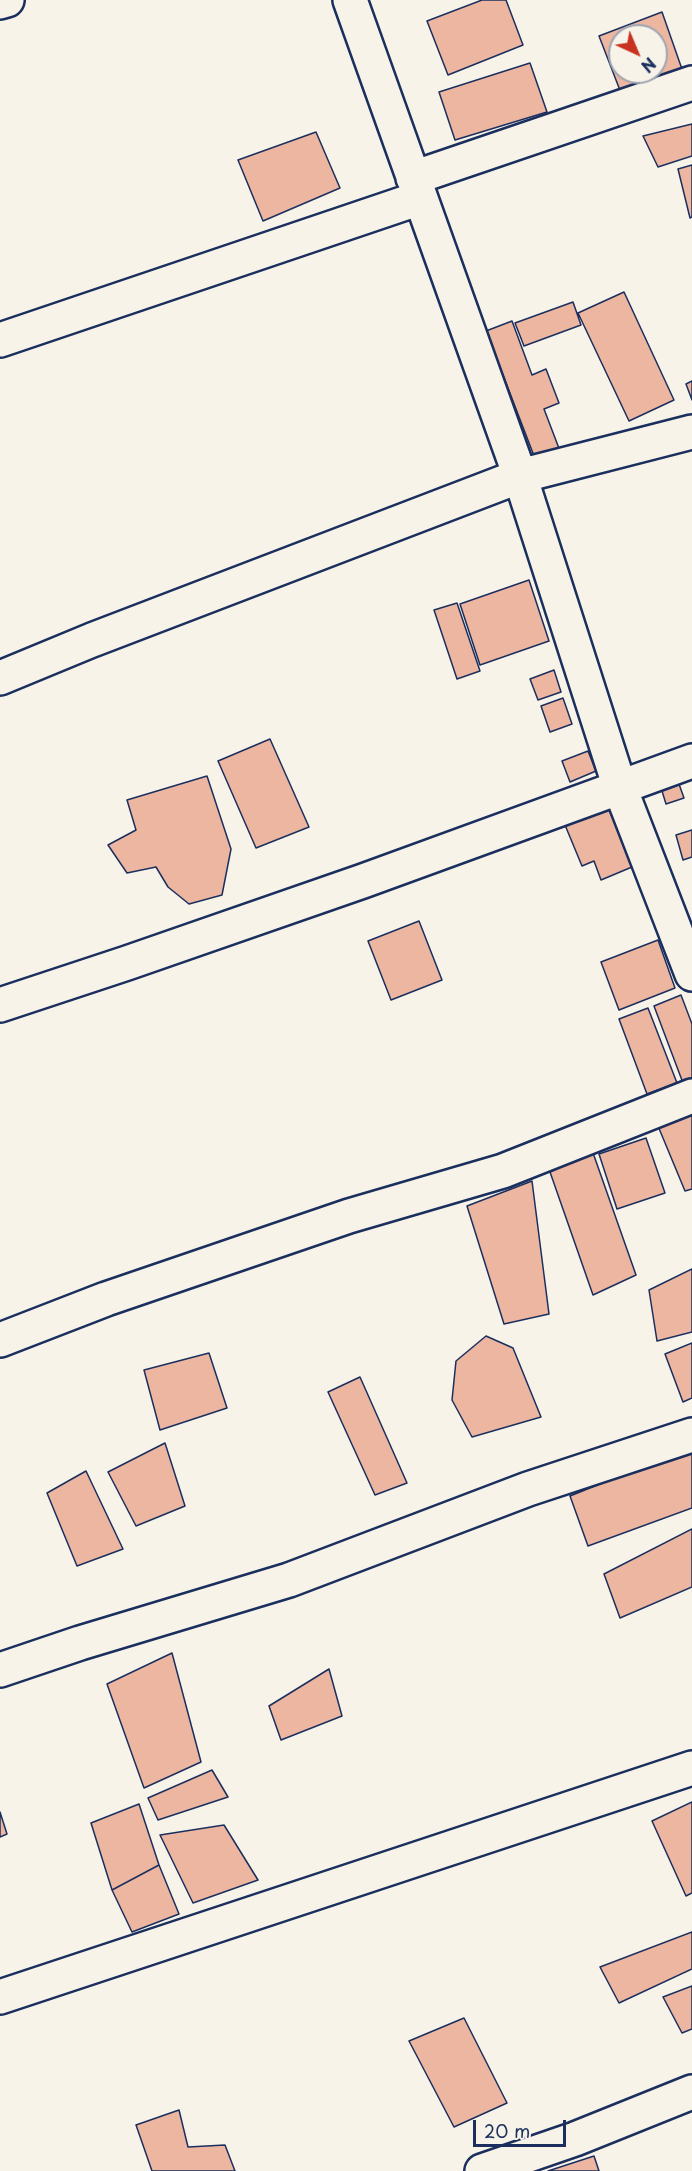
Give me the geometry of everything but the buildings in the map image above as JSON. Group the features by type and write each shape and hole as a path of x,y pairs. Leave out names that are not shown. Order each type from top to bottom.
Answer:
{"street":[{"path":"0,2 7,0"},
{"path":"350,0 520,476 620,788 692,974"},
{"path":"0,340 417,188 692,83"},
{"path":"0,678 92,640 520,476 692,432"},
{"path":"0,1005 329,892 692,761"},
{"path":"0,1340 106,1299 349,1215 503,1171 692,1095"},
{"path":"0,1670 289,1580 528,1489 692,1435"},
{"path":"0,1998 692,1768"},
{"path":"482,2171 575,2139 692,2092"}]}
